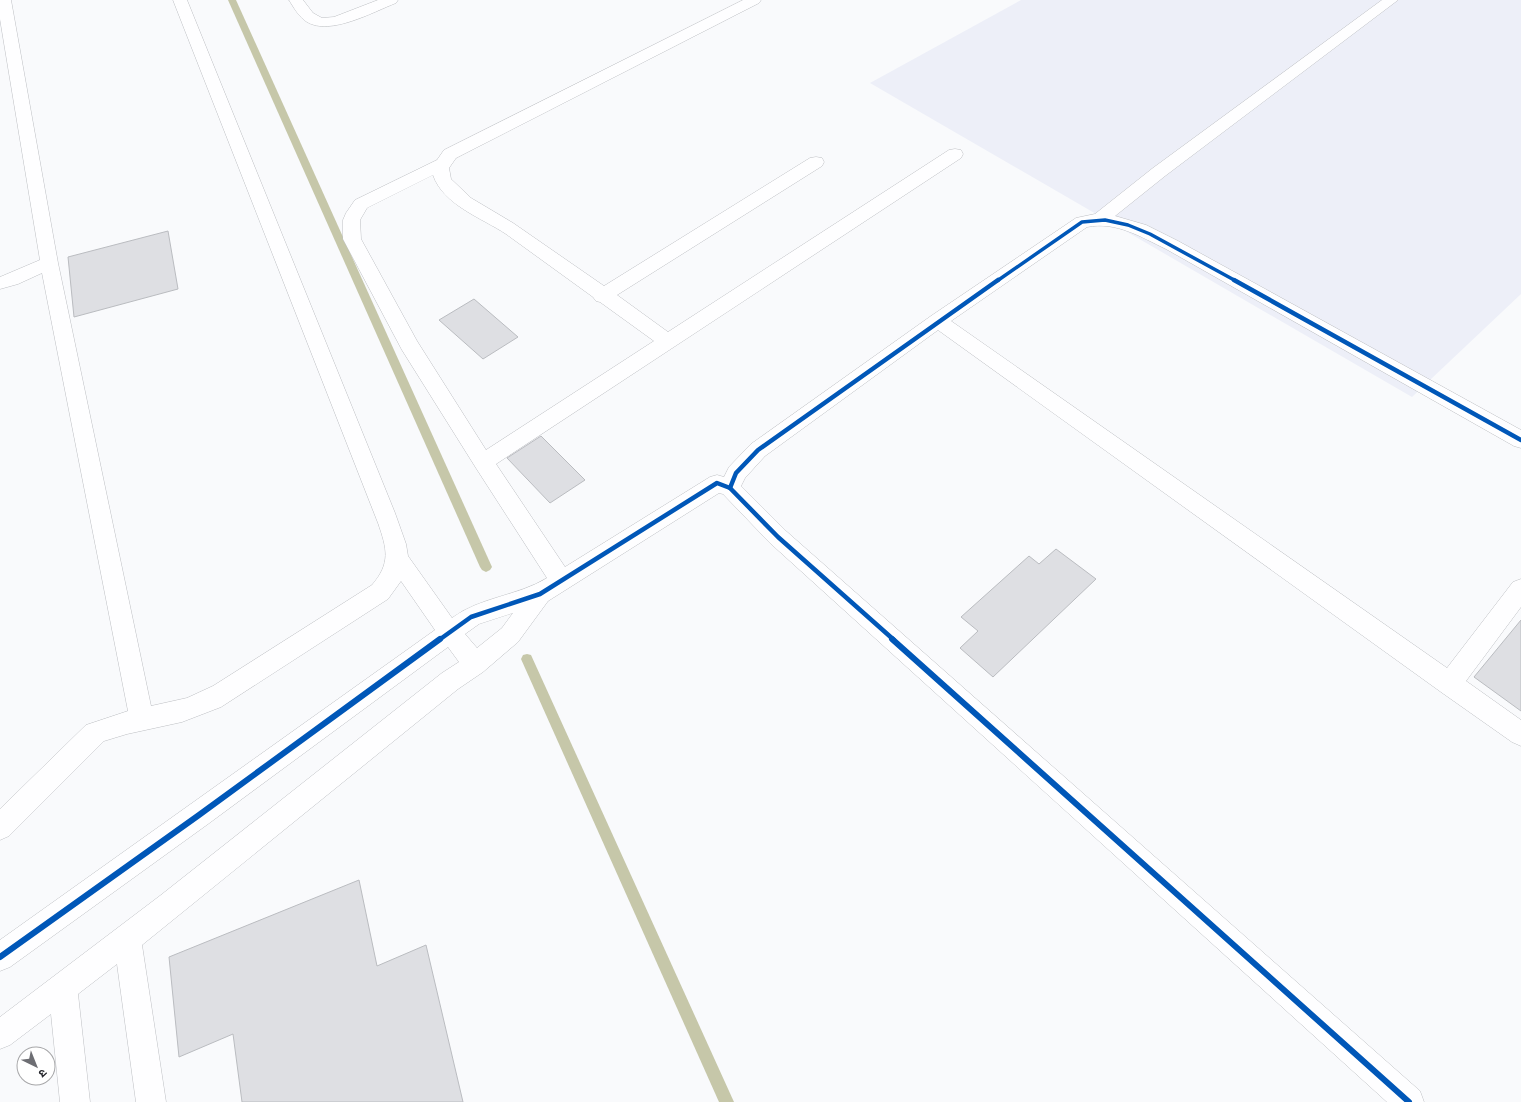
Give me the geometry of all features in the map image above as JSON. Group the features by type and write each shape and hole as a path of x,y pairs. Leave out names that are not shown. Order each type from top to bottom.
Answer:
{"street":[{"path":"4,0 49,263 142,719"},
{"path":"0,827 95,733 114,725 204,704 222,694 380,592 390,581 398,559 397,547 374,486 180,0"},
{"path":"296,0 307,16 320,22 328,23 337,22 391,0"},
{"path":"562,581 408,345 352,239 350,224 353,213 361,204 441,164 450,154 754,0"},
{"path":"1100,219 1159,172 1392,0"},
{"path":"483,462 956,154"},
{"path":"602,296 816,162"},
{"path":"441,164 440,173 444,182 456,194 507,227 602,296 668,341"},
{"path":"730,488 736,473 758,450 938,321 1082,222 1100,219 1133,226 1172,244 1521,440"},
{"path":"0,283 12,280 49,263"},
{"path":"938,321 1521,734"},
{"path":"0,957 199,816 471,617 540,594 717,483 730,488 778,537 1409,1102"},
{"path":"398,559 450,633 475,664"},
{"path":"1450,684 1521,589"},
{"path":"0,1035 224,864 450,681 475,664 510,635 540,594"},
{"path":"127,939 151,1102"},
{"path":"63,988 75,1102"}],"shaded area":[{"path":"1021,0 1521,0 1521,294 1412,397 870,83"}],"building":[{"path":"168,231 178,289 74,317 68,257"},
{"path":"474,299 518,337 483,359 439,320"},
{"path":"541,436 585,480 550,503 507,458"},
{"path":"1056,549 1096,579 993,677 960,648 978,631 961,617 1029,556 1039,564"},
{"path":"1521,620 1521,711 1474,677"},
{"path":"359,880 377,966 426,945 463,1102 242,1102 233,1034 179,1057 169,957"}],"waterway":[{"path":"232,0 486,567"},
{"path":"527,659 727,1102"}],"cycle path":[{"path":"730,488 736,473 758,450 938,321 1082,222 1094,220 1105,220 1128,225 1172,245 1521,440"},
{"path":"0,957 199,815 471,617 540,594 717,483 730,488 778,537 1409,1102"}]}
